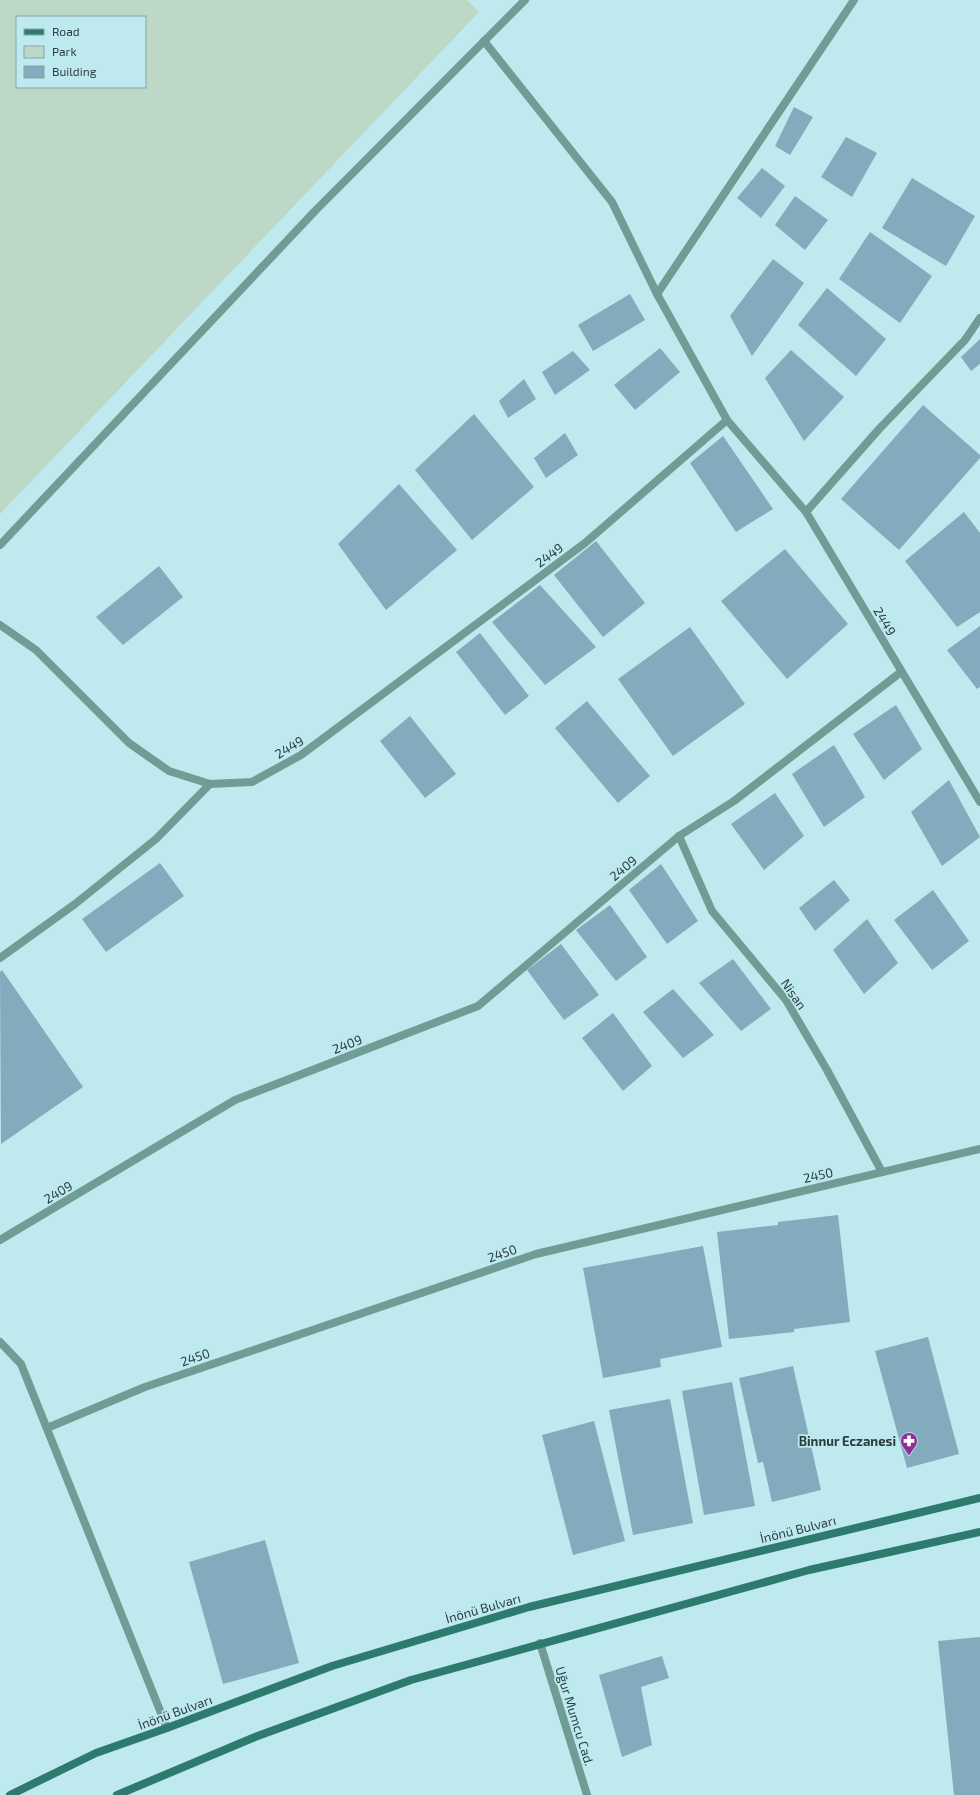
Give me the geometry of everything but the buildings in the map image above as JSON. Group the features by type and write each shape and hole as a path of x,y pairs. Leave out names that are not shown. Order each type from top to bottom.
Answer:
{"main road":[{"name":"İnönü Bulvarı","path":"10,1795 96,1753 332,1666 529,1607 980,1498"},
{"path":"117,1795 255,1736 411,1680 540,1643 809,1570 980,1532"}],"street":[{"path":"0,545 315,211 525,0"},
{"path":"657,294 854,0"},
{"path":"484,41 612,202 657,294 727,420"},
{"path":"806,512 880,428 965,340 980,318"},
{"name":"2449","path":"0,625 36,650 129,743 169,771 210,784 252,782 301,756 584,543 727,420 806,512 980,802"},
{"name":"2409","path":"0,1240 235,1100 478,1006 679,836 734,801 901,672"},
{"path":"0,958 75,904 156,839 210,784"},
{"name":"Nisan","path":"679,836 712,910 786,1000 827,1070 882,1172"},
{"name":"2450","path":"46,1428 145,1387 536,1254 980,1149"},
{"path":"0,1342 21,1364 167,1728"},
{"name":"Uğur Mumcu Cad.","path":"540,1643 587,1795"}],"green space":[{"path":"0,0 467,0 479,12 0,514"}],"place":[{"name":"Binnur Eczanesi","path":"909,1456"}]}
